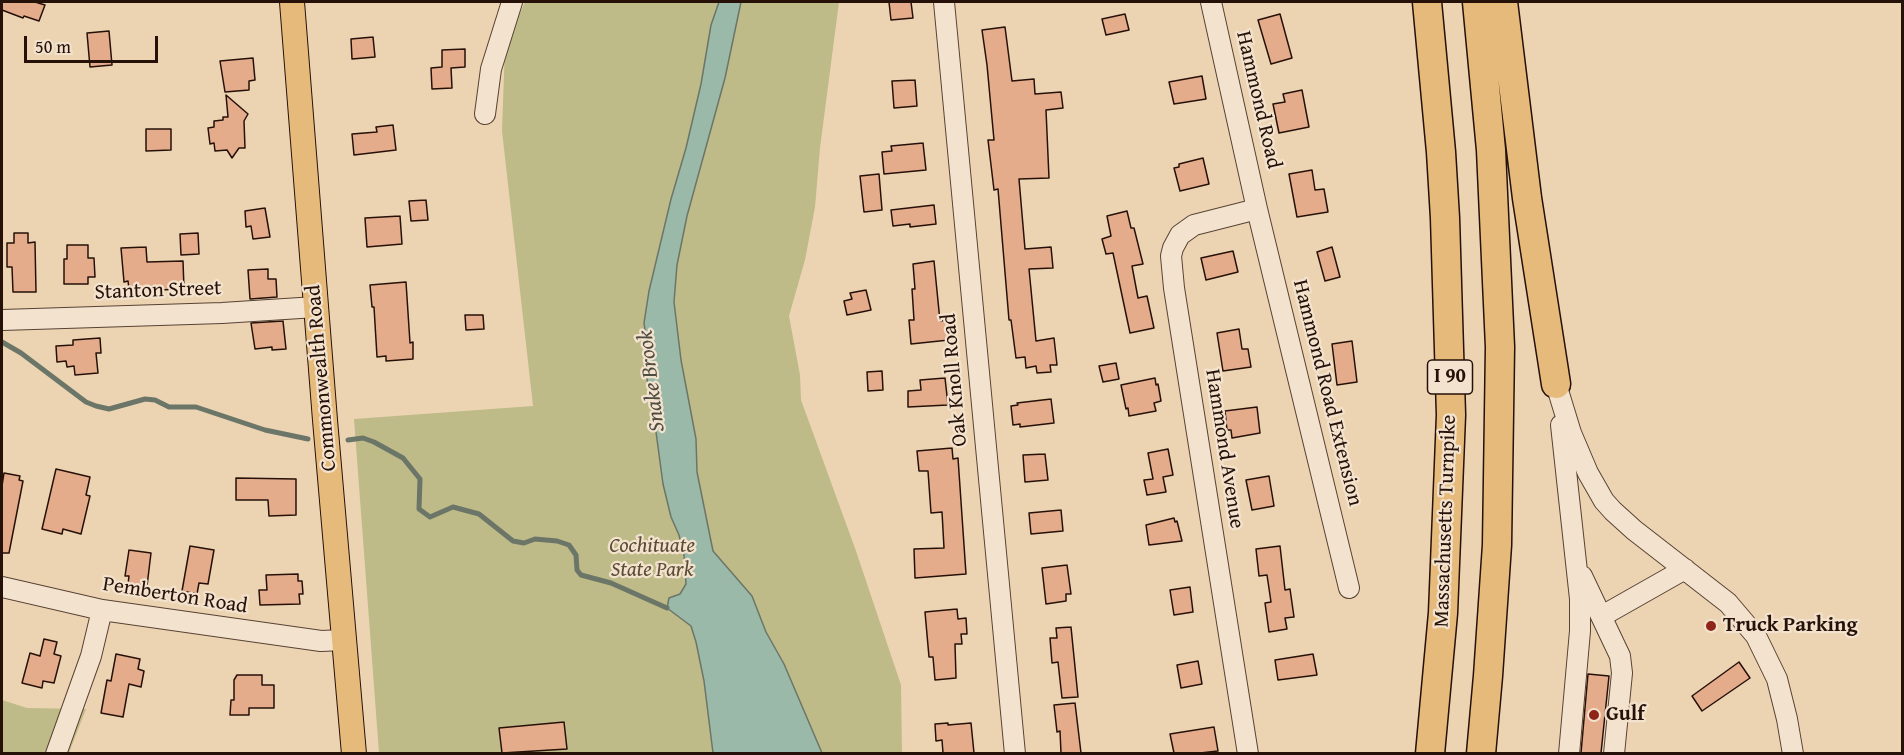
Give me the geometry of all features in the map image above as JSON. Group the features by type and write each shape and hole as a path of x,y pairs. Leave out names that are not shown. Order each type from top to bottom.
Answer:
{"highway":[{"name":"Massachusetts Turnpike","path":"1427,2 1443,185 1451,415 1443,613 1430,753"},
{"name":"I 90","path":"1477,2 1492,160 1500,347 1497,545 1481,753"},
{"path":"1503,2 1527,198 1556,384"}],"main road":[{"name":"Commonwealth Road","path":"292,2 354,753"}],"street":[{"path":"485,114 491,69 512,2"},
{"name":"Oak Knoll Road","path":"944,2 1016,753"},
{"name":"Hammond Road","path":"1211,2 1257,209"},
{"name":"Hammond Road Extension","path":"1257,209 1349,588"},
{"name":"Hammond Avenue","path":"1248,753 1171,256 1176,242 1186,229 1257,209"},
{"name":"Stanton Street","path":"2,320 222,313 316,307"},
{"path":"1556,384 1571,433 1588,473 1604,501 1622,520 1728,603 1756,636 1777,679 1793,753"},
{"path":"1556,384 1578,570 1580,632 1569,753"},
{"path":"1602,616 1684,569"},
{"path":"1578,570 1620,656 1622,673 1614,753"},
{"name":"Pemberton Road","path":"2,587 102,610 321,641 344,640"},
{"path":"56,753 91,656 102,610"}],"green space":[{"name":"Cochituate State Park","path":"525,2 839,2 820,148 815,207 805,260 789,316 800,375 801,400 856,551 901,685 902,753 379,753 354,419 533,406 502,131 505,46"},
{"path":"2,700 27,708 86,709 69,753 2,753"}],"water":[{"name":"Snake Brook","path":"719,2 741,2 725,78 687,216 677,265 674,302 681,360 696,439 697,472 713,551 752,596 766,632 784,664 822,753 713,753 704,681 691,626 667,608 669,598 680,594 686,584 684,555 663,484 652,402 644,365 647,343 644,323 649,291 701,84 711,25"}],"building":[{"path":"2,2 35,2 45,5 39,21 2,10"},
{"path":"889,2 911,2 913,18 891,20"},
{"path":"1125,14 1129,30 1106,35 1102,19"},
{"path":"1280,14 1292,58 1271,64 1258,20"},
{"path":"1005,27 1012,81 1034,79 1035,94 1061,92 1063,108 1046,110 1049,178 1019,179 1025,249 1051,247 1053,268 1029,269 1036,341 1054,338 1057,365 1050,365 1051,372 1037,373 1036,366 1026,368 1025,357 1016,358 1011,320 1009,320 998,189 994,190 988,140 994,140 982,30"},
{"path":"109,31 112,65 90,67 87,33"},
{"path":"373,37 375,57 352,59 351,39"},
{"path":"465,49 465,67 451,68 452,88 432,89 431,68 442,67 442,50"},
{"path":"253,58 255,80 249,81 249,90 225,92 220,61"},
{"path":"1202,76 1206,99 1174,104 1169,82"},
{"path":"915,80 917,106 894,108 892,81"},
{"path":"1302,90 1309,127 1279,133 1273,104 1285,102 1283,94"},
{"path":"226,95 248,114 244,121 245,148 239,148 232,158 227,150 215,151 214,143 210,144 208,128 214,127 214,121 228,117"},
{"path":"393,125 396,150 354,155 352,134 377,132 376,127"},
{"path":"146,129 171,129 171,150 146,151"},
{"path":"923,143 926,170 884,174 882,152 892,151 891,146"},
{"path":"1203,158 1209,184 1180,191 1174,168 1179,167 1179,164"},
{"path":"1312,170 1315,190 1324,189 1328,212 1297,217 1289,174"},
{"path":"879,174 882,210 864,212 860,176"},
{"path":"426,200 428,220 411,221 409,201"},
{"path":"934,205 936,224 893,226 891,210"},
{"path":"265,208 270,237 253,239 251,226 246,227 245,211"},
{"path":"1127,211 1143,264 1132,266 1138,298 1147,296 1154,328 1130,333 1113,253 1106,254 1102,239 1111,236 1107,216"},
{"path":"400,216 402,244 367,247 365,218"},
{"path":"14,233 28,233 28,243 35,242 36,292 13,292 12,267 7,267 7,243 14,243"},
{"path":"198,233 199,254 181,255 180,234"},
{"path":"67,245 88,245 88,258 94,258 95,277 88,277 88,284 64,284 64,259 67,259"},
{"path":"146,247 147,262 183,261 184,289 158,290 157,286 129,289 128,281 124,282 121,248"},
{"path":"1332,247 1340,277 1325,281 1317,252"},
{"path":"1233,251 1238,272 1206,280 1201,258"},
{"path":"934,261 940,321 947,320 949,340 911,344 909,320 914,320 912,289 915,289 913,264"},
{"path":"268,269 268,279 276,279 277,297 250,299 248,270"},
{"path":"406,282 413,359 386,361 386,356 377,357 374,307 372,307 370,285"},
{"path":"866,290 871,310 847,315 844,301 852,299 850,293"},
{"path":"465,315 483,315 484,329 466,330"},
{"path":"283,321 286,349 272,350 272,347 255,349 251,323"},
{"path":"1239,329 1242,349 1248,349 1251,367 1223,371 1217,333"},
{"path":"100,338 101,353 96,353 98,373 75,375 74,366 67,367 66,361 57,362 56,346 73,345 73,340"},
{"path":"1352,341 1357,382 1337,385 1332,344"},
{"path":"1116,363 1119,379 1103,382 1099,366"},
{"path":"882,371 883,390 868,391 867,372"},
{"path":"945,378 948,405 908,407 908,391 921,390 920,380"},
{"path":"1155,378 1161,401 1154,403 1156,411 1129,416 1121,385"},
{"path":"1051,399 1054,423 1020,427 1020,424 1013,425 1011,406 1018,405 1017,403"},
{"path":"1257,407 1260,433 1232,438 1231,430 1227,430 1225,411"},
{"path":"952,448 953,459 958,458 966,574 915,578 914,549 944,548 942,512 931,513 928,471 919,471 917,451"},
{"path":"1168,449 1173,475 1163,477 1166,492 1147,495 1144,480 1153,479 1148,453"},
{"path":"1045,454 1048,480 1025,482 1023,455"},
{"path":"56,469 90,477 86,495 90,496 81,534 63,529 62,534 42,529"},
{"path":"4,473 20,476 19,480 23,481 9,553 2,553"},
{"path":"1269,476 1274,506 1252,510 1246,480"},
{"path":"236,478 296,479 296,515 269,516 268,500 236,500"},
{"path":"1061,510 1063,531 1031,534 1029,513"},
{"path":"1174,518 1175,522 1177,521 1182,541 1149,545 1146,525"},
{"path":"190,546 214,550 208,584 199,583 197,594 182,591"},
{"path":"1280,546 1285,590 1290,589 1294,617 1285,618 1287,629 1269,632 1265,603 1271,602 1267,575 1259,576 1256,549"},
{"path":"129,550 151,553 147,586 128,584 129,576 125,576"},
{"path":"1067,565 1071,594 1066,594 1066,601 1046,604 1042,568"},
{"path":"298,574 298,581 302,581 303,594 299,594 300,604 260,605 259,590 267,590 266,575"},
{"path":"1190,587 1193,612 1174,615 1170,590"},
{"path":"957,609 958,619 966,618 967,634 961,634 962,644 955,644 956,678 935,680 933,657 929,657 925,612"},
{"path":"1071,627 1078,697 1062,698 1058,662 1052,663 1050,638 1057,638 1056,628"},
{"path":"44,639 57,642 54,654 61,656 54,683 43,681 42,688 22,683 30,653 40,656"},
{"path":"116,654 140,659 138,669 144,671 141,687 129,684 123,717 101,713 107,680 111,681"},
{"path":"1313,654 1317,675 1278,680 1275,660"},
{"path":"1198,661 1202,684 1181,688 1177,665"},
{"path":"1739,662 1750,678 1702,711 1692,696"},
{"name":"Gulf","path":"1588,674 1609,676 1601,753 1581,753"},
{"path":"237,675 262,675 262,685 274,685 274,708 249,708 249,715 230,715 231,700 234,700 234,680"},
{"path":"1075,703 1081,753 1061,753 1060,731 1057,732 1054,705"},
{"path":"564,722 567,749 502,753 499,728"},
{"path":"948,723 948,725 971,723 974,753 943,753 942,740 936,741 935,724"},
{"path":"1214,727 1218,751 1174,753 1170,734"}],"waterway":[{"path":"2,342 21,353 86,402 96,406 109,409 145,399 155,400 169,407 196,407 265,430 308,439"},
{"path":"348,440 363,438 403,458 420,479 419,509 430,517 453,507 479,514 513,541 524,543 535,539 557,541 569,545 576,555 577,570 581,575 611,583 667,608"}],"place":[{"name":"Truck Parking","path":"1711,626"},
{"name":"Gulf","path":"1594,715"}]}
